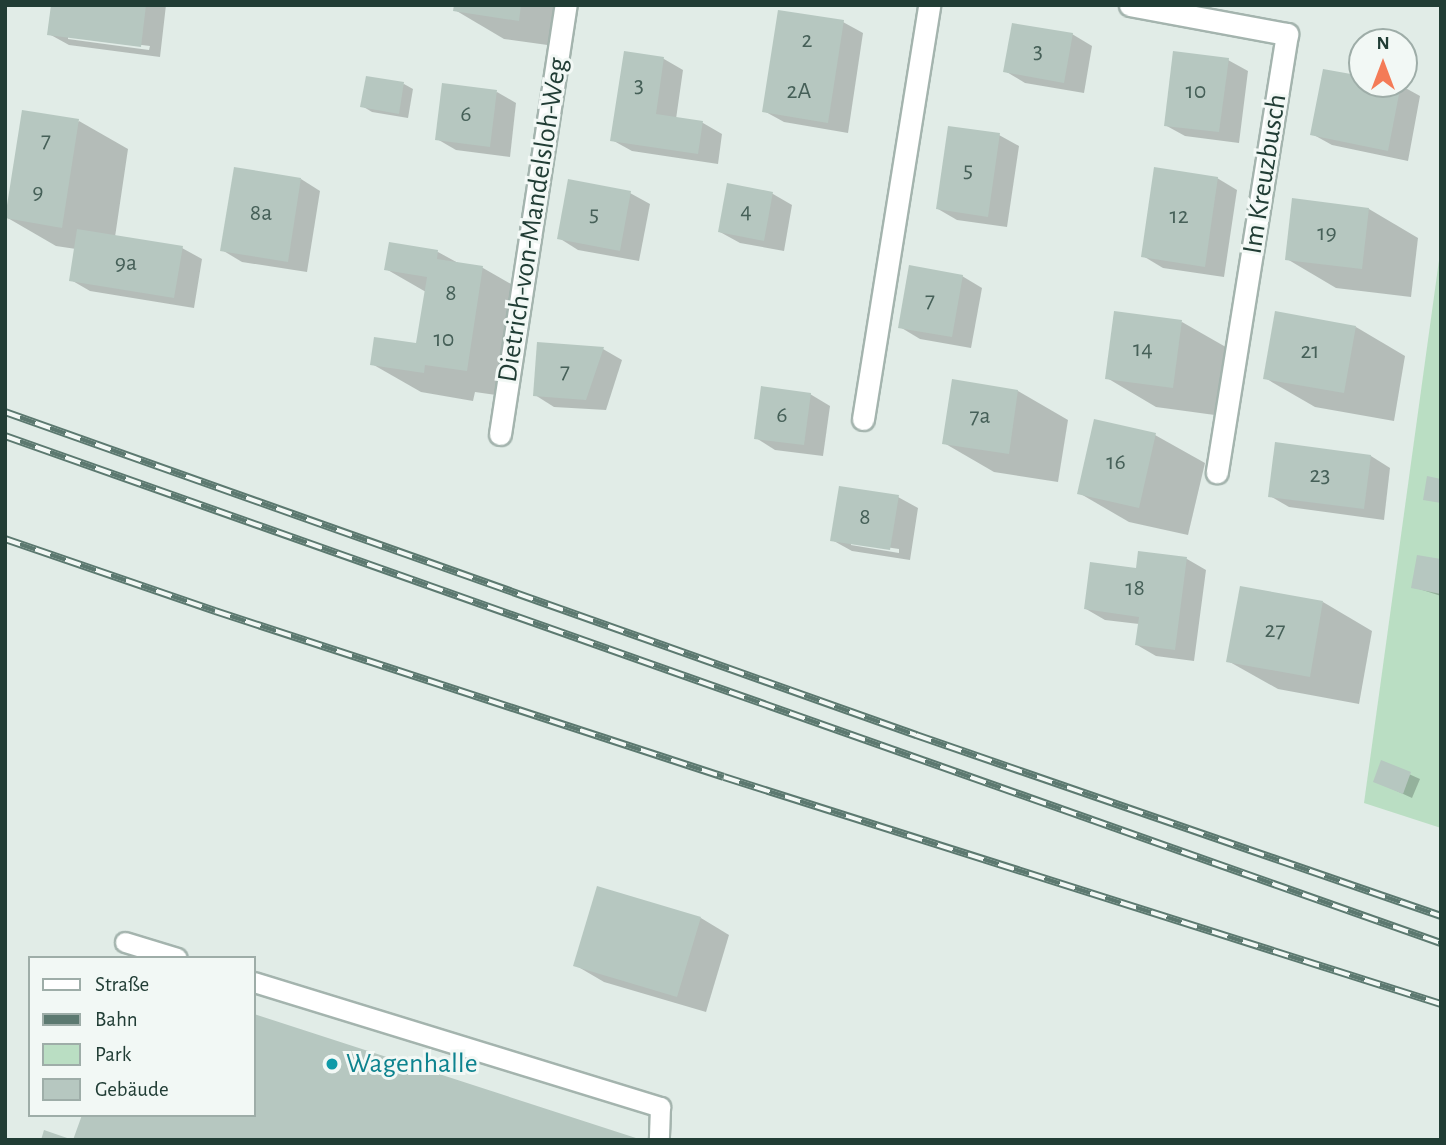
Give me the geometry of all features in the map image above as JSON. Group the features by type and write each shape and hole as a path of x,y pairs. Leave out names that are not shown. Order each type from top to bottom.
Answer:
{"street":[{"name":"Dietrich-von-Mandelsloh-Weg","path":"499,434 566,5"},
{"path":"863,419 929,5"},
{"name":"Im Kreuzbusch","path":"1130,5 1287,34 1217,472"}],"lane":[{"path":"125,942 170,956"},
{"path":"256,983 660,1107 659,1140"}],"green space":[{"path":"1441,246 1441,828 1364,803"}],"building":[{"path":"51,5 146,5 141,47 47,35"},
{"path":"454,5 521,5 519,21 453,11"},
{"path":"778,10 844,20 828,123 762,112"},
{"path":"1012,23 1073,33 1064,83 1003,72"},
{"path":"624,51 664,57 656,114 703,121 698,154 610,141"},
{"path":"1173,51 1229,58 1219,132 1164,126"},
{"path":"1323,69 1348,73 1348,98 1398,98 1388,151 1310,135"},
{"path":"366,76 404,82 399,114 360,107"},
{"path":"442,83 497,90 490,147 435,140"},
{"path":"22,110 79,119 62,228 5,218"},
{"path":"948,126 1000,133 988,217 936,209"},
{"path":"234,167 301,178 288,262 220,251"},
{"path":"1154,167 1218,177 1205,267 1141,257"},
{"path":"568,179 631,191 620,251 557,239"},
{"path":"727,183 773,192 764,241 718,232"},
{"path":"1292,198 1369,208 1362,269 1285,260"},
{"path":"77,229 183,246 174,298 69,281"},
{"path":"389,242 438,250 437,259 483,266 467,371 425,365 424,373 370,365 374,337 416,343 427,277 384,270"},
{"path":"909,265 963,275 952,337 898,328"},
{"path":"1114,311 1182,320 1173,388 1105,379"},
{"path":"1275,311 1356,326 1344,393 1263,379"},
{"path":"537,342 604,347 586,400 533,396"},
{"path":"952,379 1018,390 1009,454 942,444"},
{"path":"761,386 811,393 804,445 754,439"},
{"path":"1094,419 1156,433 1139,508 1077,494"},
{"path":"1275,442 1371,455 1364,509 1268,497"},
{"path":"1427,476 1441,479 1441,503 1423,500"},
{"path":"839,486 899,495 890,550 830,541"},
{"path":"1138,551 1187,557 1175,650 1135,645 1139,617 1084,609 1090,562 1136,568"},
{"path":"1417,555 1441,559 1441,594 1411,588"},
{"path":"1240,586 1323,601 1310,677 1226,662"},
{"path":"1381,760 1411,772 1403,794 1373,782"},
{"path":"597,886 701,917 677,997 573,966"},
{"name":"Wagenhalle","path":"256,1015 639,1139 639,1140 73,1140 81,1117 256,1117"},
{"path":"44,1130 70,1139 70,1140 41,1140"}],"railway":[{"path":"5,412 916,735 1441,916"},
{"path":"5,436 1441,943"},
{"path":"5,539 215,611 724,777 1441,1004"}],"place":[{"name":"Wagenhalle","path":"332,1064"}]}
